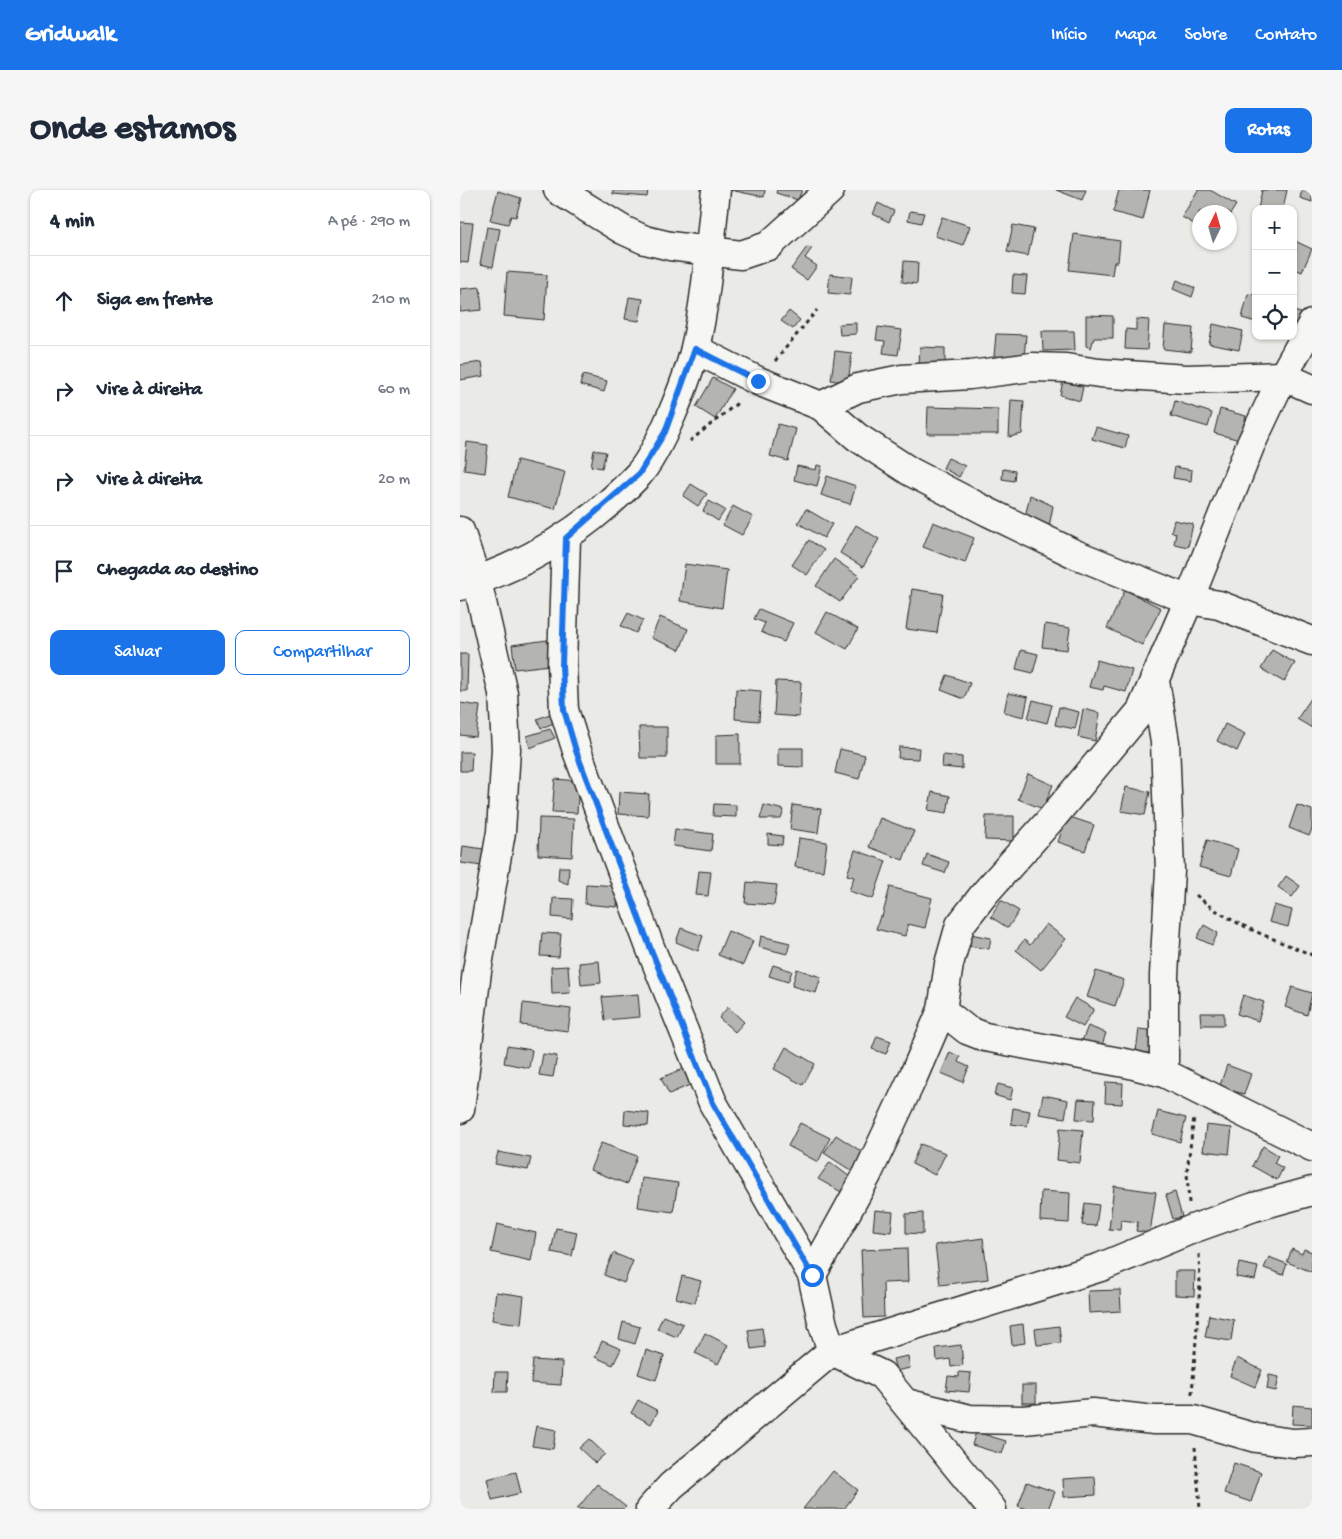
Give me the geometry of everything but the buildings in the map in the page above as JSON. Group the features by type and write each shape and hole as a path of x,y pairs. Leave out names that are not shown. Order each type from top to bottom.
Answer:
{"street":[{"path":"558,190 623,230 645,240 709,252 741,255 768,246 830,190"},
{"path":"468,583 522,562 566,538 639,474 665,432 695,349 716,190"},
{"path":"812,1275 890,1127 942,1010 949,964 960,926 985,893 1052,818 1141,711 1155,681 1164,653 1189,600 1235,482 1283,376 1312,324"},
{"path":"695,349 758,381 821,406 857,437 912,472 988,512 1075,554 1189,600 1219,605 1312,641"},
{"path":"821,406 858,388 902,379 970,375 1032,367 1066,368 1099,373 1186,379 1283,376 1312,389"},
{"path":"460,531 468,583 503,693 506,749 501,832 464,1053 460,1109"},
{"path":"566,538 562,665 564,710 576,751 650,947 713,1103 812,1275 823,1325 832,1351 882,1375 992,1509"},
{"path":"1155,681 1166,742 1170,872 1164,974 1164,1073"},
{"path":"942,1010 968,1030 985,1037 1130,1064 1164,1073 1199,1089 1312,1148"},
{"path":"650,1509 671,1486 832,1351 1101,1267 1195,1228 1254,1207 1312,1191"},
{"path":"906,1404 970,1419 1024,1420 1093,1413 1154,1420 1193,1420 1256,1438 1293,1443 1312,1442"}],"path":[{"path":"1170,872 1208,907 1244,926 1312,955"},
{"path":"1199,1089 1187,1172 1189,1202 1199,1247 1200,1285 1191,1403 1200,1509"}],"route":[{"path":"758,381 695,349 665,432 639,474 566,538 566,570 562,616 564,710 576,751 628,890 713,1103 812,1275"}]}
